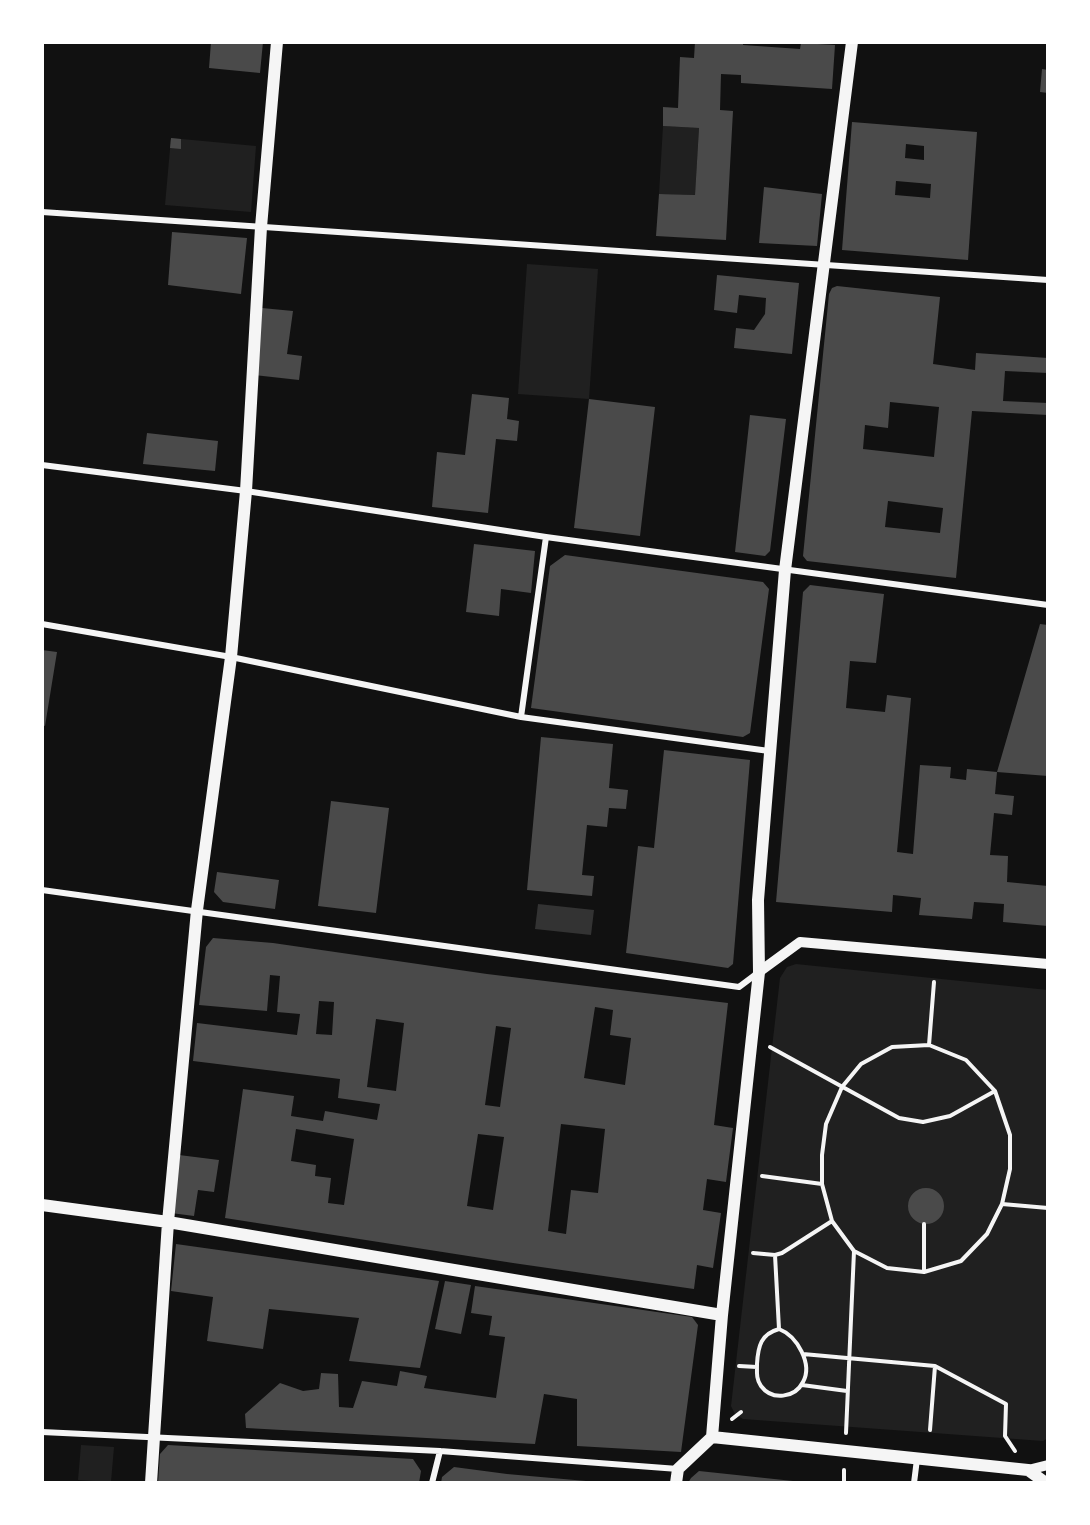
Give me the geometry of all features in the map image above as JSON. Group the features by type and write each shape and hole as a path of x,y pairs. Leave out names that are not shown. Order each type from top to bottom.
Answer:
{"main road":[{"path":"151,1483 168,1222 197,910 231,657 246,491 261,227 277,42"},
{"path":"676,1483 678,1469 712,1437 722,1315 759,972 758,900 786,570 852,42"},
{"path":"42,1205 168,1222 722,1315"},
{"path":"712,1437 1028,1470 1046,1483"}],"street":[{"path":"42,212 1048,280"},
{"path":"42,465 246,491 546,537 1048,605"},
{"path":"521,717 546,537"},
{"path":"42,624 231,657 521,717 769,750"},
{"path":"42,890 739,987 800,942 1048,964"},
{"path":"42,1432 440,1451 678,1469"},
{"path":"432,1483 440,1451"},
{"path":"914,1483 917,1459"},
{"path":"1028,1470 1048,1465"}],"path":[{"path":"929,1045 934,982"},
{"path":"752,1037 899,1118 923,1122 950,1116 995,1091"},
{"path":"929,1045 966,1060 995,1091 1010,1135 1010,1169 1002,1204 987,1234 961,1260 924,1272 887,1268 854,1251 832,1221 822,1184 822,1155 826,1124 843,1087 861,1064 892,1047 929,1045"},
{"path":"762,1176 822,1184"},
{"path":"1002,1204 1048,1208"},
{"path":"753,1253 775,1255 782,1253 832,1221"},
{"path":"924,1224 924,1272"},
{"path":"846,1423 854,1251"},
{"path":"775,1255 779,1329"},
{"path":"779,1329 790,1336 802,1354 806,1369 802,1385 789,1395 772,1395 765,1391 760,1384 757,1367 760,1342 764,1336 779,1329"},
{"path":"802,1354 935,1366 1006,1404 1005,1436 1028,1470"},
{"path":"739,1366 757,1367"},
{"path":"930,1430 935,1366"},
{"path":"802,1385 847,1391"}],"shaded area":[{"path":"663,126 699,128 695,195 659,194"},
{"path":"171,138 256,146 251,212 165,205"},
{"path":"527,264 598,269 589,399 518,394"},
{"path":"538,904 594,910 591,935 535,929"},
{"path":"796,964 1048,990 1048,1438 1043,1441 743,1419 735,1414 731,1406 780,978 787,967"},
{"path":"81,1445 114,1447 111,1482 78,1480"}],"building":[{"path":"211,42 263,42 260,73 209,68"},
{"path":"695,42 743,42 743,45 800,49 801,43 835,45 832,89 741,83 741,75 721,74 720,110 733,111 726,240 656,236 659,194 695,195 699,128 663,126 663,107 678,108 680,57 694,58"},
{"path":"1042,69 1048,70 1048,93 1040,92"},
{"path":"852,122 977,132 968,260 842,250","holes":["906,144 924,146 924,160 905,158","896,181 931,184 930,198 895,195"]},
{"path":"171,138 181,139 181,149 170,148"},
{"path":"764,187 822,194 817,246 759,243"},
{"path":"172,232 247,238 241,294 168,285"},
{"path":"717,275 799,283 792,354 734,348 736,328 754,330 765,314 766,298 739,295 737,313 714,310"},
{"path":"837,286 940,297 933,364 975,370 976,353 1048,358 1048,373 1005,371 1003,401 1048,403 1048,415 972,411 956,578 807,561 803,556 829,294 832,288","holes":["890,402 939,407 934,457 863,449 865,425 888,428","888,501 943,508 940,533 885,527"]},
{"path":"262,308 293,311 287,354 302,356 299,380 254,375"},
{"path":"472,394 509,398 507,419 519,421 517,441 496,439 488,513 432,507 437,452 465,455"},
{"path":"589,399 655,407 640,536 574,528"},
{"path":"750,415 786,419 770,551 765,556 735,552"},
{"path":"147,433 218,441 215,471 143,464"},
{"path":"474,544 535,551 531,593 501,589 499,616 466,612"},
{"path":"565,555 763,582 769,589 750,733 743,737 531,708 550,566"},
{"path":"810,585 884,594 876,663 850,661 846,708 885,712 887,695 911,698 897,852 913,854 920,765 951,767 950,778 966,780 967,769 997,772 995,794 1014,796 1012,815 994,813 990,855 1008,856 1007,882 1048,886 1048,926 1003,922 1004,904 974,902 972,919 919,915 921,898 893,895 892,912 776,902 803,592"},
{"path":"1040,624 1048,625 1048,776 997,772"},
{"path":"42,650 57,652 45,726 42,725"},
{"path":"541,737 613,744 609,788 628,790 626,809 609,808 607,827 587,825 582,875 594,876 592,896 527,890"},
{"path":"664,750 750,760 733,964 728,968 626,953 638,846 654,848"},
{"path":"331,801 389,808 376,913 318,906"},
{"path":"217,872 279,880 275,909 223,902 214,892"},
{"path":"213,938 273,943 487,974 728,1003 714,1125 733,1128 726,1182 707,1179 703,1210 721,1213 713,1268 697,1265 694,1289 225,1218 243,1089 294,1096 291,1116 323,1121 325,1111 377,1120 380,1104 338,1098 340,1079 193,1061 197,1023 297,1035 300,1014 277,1012 280,976 270,975 267,1011 199,1005 206,947","holes":["319,1001 334,1002 332,1035 316,1034","595,1007 613,1010 610,1035 631,1038 625,1085 584,1078","376,1019 404,1023 396,1091 367,1087","496,1026 511,1028 500,1107 485,1105","561,1124 605,1129 598,1193 571,1190 566,1234 548,1231","296,1129 354,1139 344,1205 328,1203 331,1178 315,1176 316,1165 291,1161","478,1134 504,1137 493,1210 467,1206"]},
{"path":"179,1155 219,1160 214,1192 198,1190 194,1216 171,1213"},
{"path":"926,1188 939,1193 944,1206 939,1219 926,1224 913,1219 908,1206 913,1193"},
{"path":"176,1244 439,1281 420,1368 349,1361 359,1318 269,1309 263,1349 207,1341 213,1297 171,1291"},
{"path":"445,1281 471,1285 461,1334 435,1329"},
{"path":"475,1286 692,1317 698,1325 681,1452 577,1446 577,1399 544,1394 535,1444 246,1428 245,1414 280,1383 303,1391 319,1389 321,1373 338,1374 339,1407 353,1408 362,1381 397,1386 400,1371 427,1376 424,1388 496,1398 505,1337 489,1335 492,1316 471,1313"},
{"path":"168,1445 413,1459 421,1471 419,1483 158,1483 160,1454"},
{"path":"454,1467 586,1481 586,1483 441,1483 442,1477"},
{"path":"699,1471 793,1481 793,1483 688,1483"}]}
